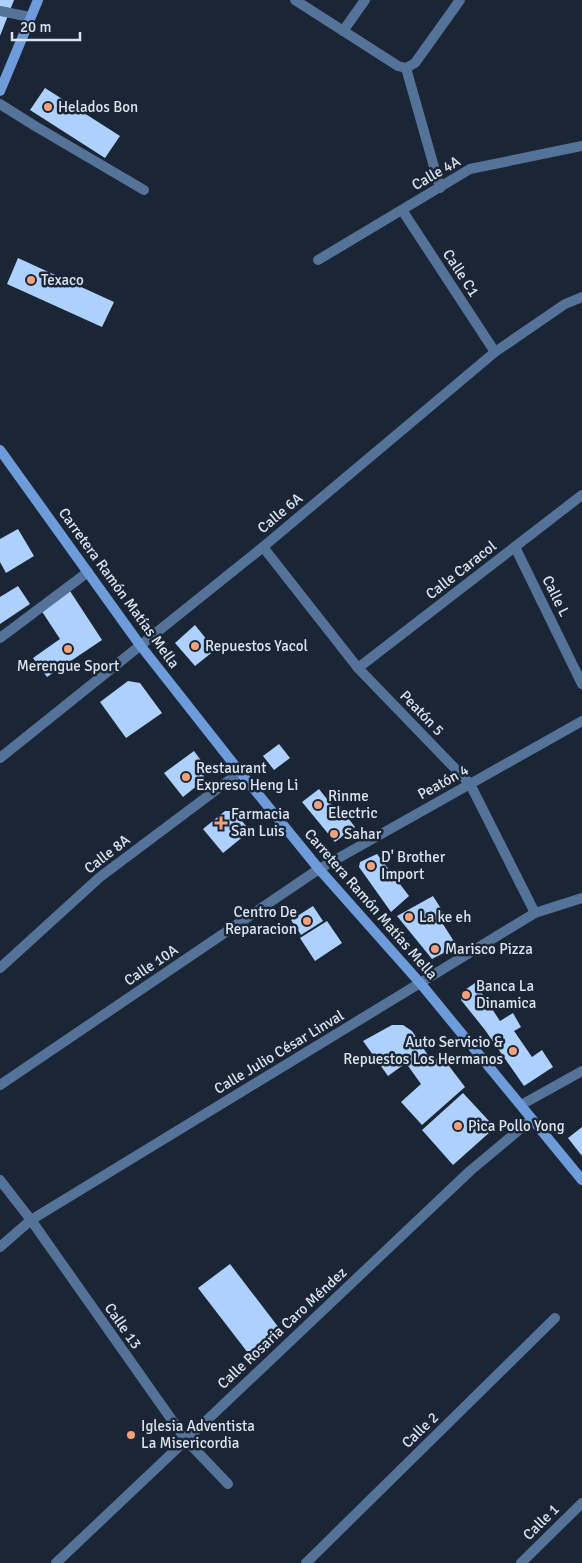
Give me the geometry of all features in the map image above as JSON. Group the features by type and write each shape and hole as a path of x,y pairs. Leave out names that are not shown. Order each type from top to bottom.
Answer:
{"main road":[{"path":"0,91 38,0"},
{"name":"Carretera Ramón Matías Mella","path":"0,450 140,645 240,772 319,869 421,984 582,1180"}],"street":[{"path":"295,0 398,66 406,68 415,63 460,0"},
{"path":"343,31 364,0"},
{"path":"0,11 30,17"},
{"path":"406,68 440,188"},
{"path":"0,104 144,190"},
{"name":"Calle 4A","path":"318,260 470,169 582,146"},
{"name":"Calle C1","path":"402,210 495,352"},
{"name":"Calle 6A","path":"0,758 263,547 495,352 565,304 582,297"},
{"name":"Calle Caracol","path":"358,668 582,495"},
{"name":"Peatón 5","path":"263,547 358,668 470,784 535,914"},
{"name":"Calle L","path":"515,547 582,684"},
{"path":"0,638 88,572"},
{"name":"Peatón 4","path":"319,869 582,721"},
{"name":"Calle 8A","path":"0,968 100,877 240,772"},
{"name":"Calle 10A","path":"0,1085 319,869"},
{"name":"Calle Julio César Linval","path":"0,1247 31,1220 535,914 582,898"},
{"path":"521,1105 582,1071"},
{"name":"Calle Rosaria Caro Méndez","path":"56,1563 470,1171 532,1119"},
{"name":"Calle 13","path":"0,1180 31,1220 186,1440 228,1484"},
{"name":"Calle 2","path":"306,1563 555,1318"},
{"name":"Calle 1","path":"521,1563 582,1502"}],"building":[{"path":"0,0 14,0 0,36"},
{"path":"45,88 120,136 105,158 30,110"},
{"path":"18,258 114,302 102,327 7,284"},
{"path":"18,529 34,556 6,573 0,562 0,539"},
{"path":"18,586 30,604 0,624 0,597"},
{"path":"70,591 102,640 47,677 33,658 60,639 41,610"},
{"name":"Repuestos Yacol","path":"195,625 215,650 195,666 175,643"},
{"path":"128,681 140,683 162,713 126,738 100,702"},
{"path":"279,744 290,758 274,770 263,756"},
{"name":"Restaurant Expreso Heng Li","path":"194,751 205,766 203,781 183,797 164,773"},
{"path":"319,789 334,808 338,805 355,827 335,842 302,802"},
{"path":"225,811 234,811 250,831 223,853 203,829"},
{"path":"377,854 409,896 391,912 359,867 360,862"},
{"path":"433,896 445,915 439,918 457,946 432,959 397,916"},
{"name":"Centro De Reparacion","path":"313,906 323,921 301,935 291,920"},
{"path":"327,921 342,943 315,961 300,938"},
{"path":"475,983 500,1021 513,1013 521,1027 514,1031 532,1057 542,1050 553,1067 524,1086 485,1030 461,1000 462,992"},
{"path":"392,1025 403,1025 412,1031 431,1060 439,1059 446,1062 465,1087 422,1125 401,1102 421,1084 406,1063 388,1076 363,1041"},
{"name":"Pica Pollo Yong","path":"463,1093 489,1121 490,1132 453,1165 422,1130"},
{"path":"582,1127 582,1156 568,1138"},
{"path":"230,1264 279,1328 248,1353 198,1288"}],"place":[{"name":"Helados Bon","path":"48,107"},
{"name":"Texaco","path":"31,280"},
{"name":"Repuestos Yacol","path":"195,646"},
{"name":"Merengue Sport","path":"68,649"},
{"name":"Restaurant Expreso Heng Li","path":"186,777"},
{"name":"Rinme Electric","path":"318,805"},
{"name":"Farmacia San Luis","path":"221,823"},
{"name":"Sahar","path":"334,834"},
{"name":"D' Brother Import","path":"371,866"},
{"name":"La ke eh","path":"409,917"},
{"name":"Centro De Reparacion","path":"307,921"},
{"name":"Marisco Pizza","path":"435,949"},
{"name":"Banca La Dinamica","path":"466,995"},
{"name":"Auto Servicio & Repuestos Los Hermanos","path":"513,1051"},
{"name":"Pica Pollo Yong","path":"458,1126"},
{"name":"Iglesia Adventista La Misericordia","path":"131,1435"}]}
